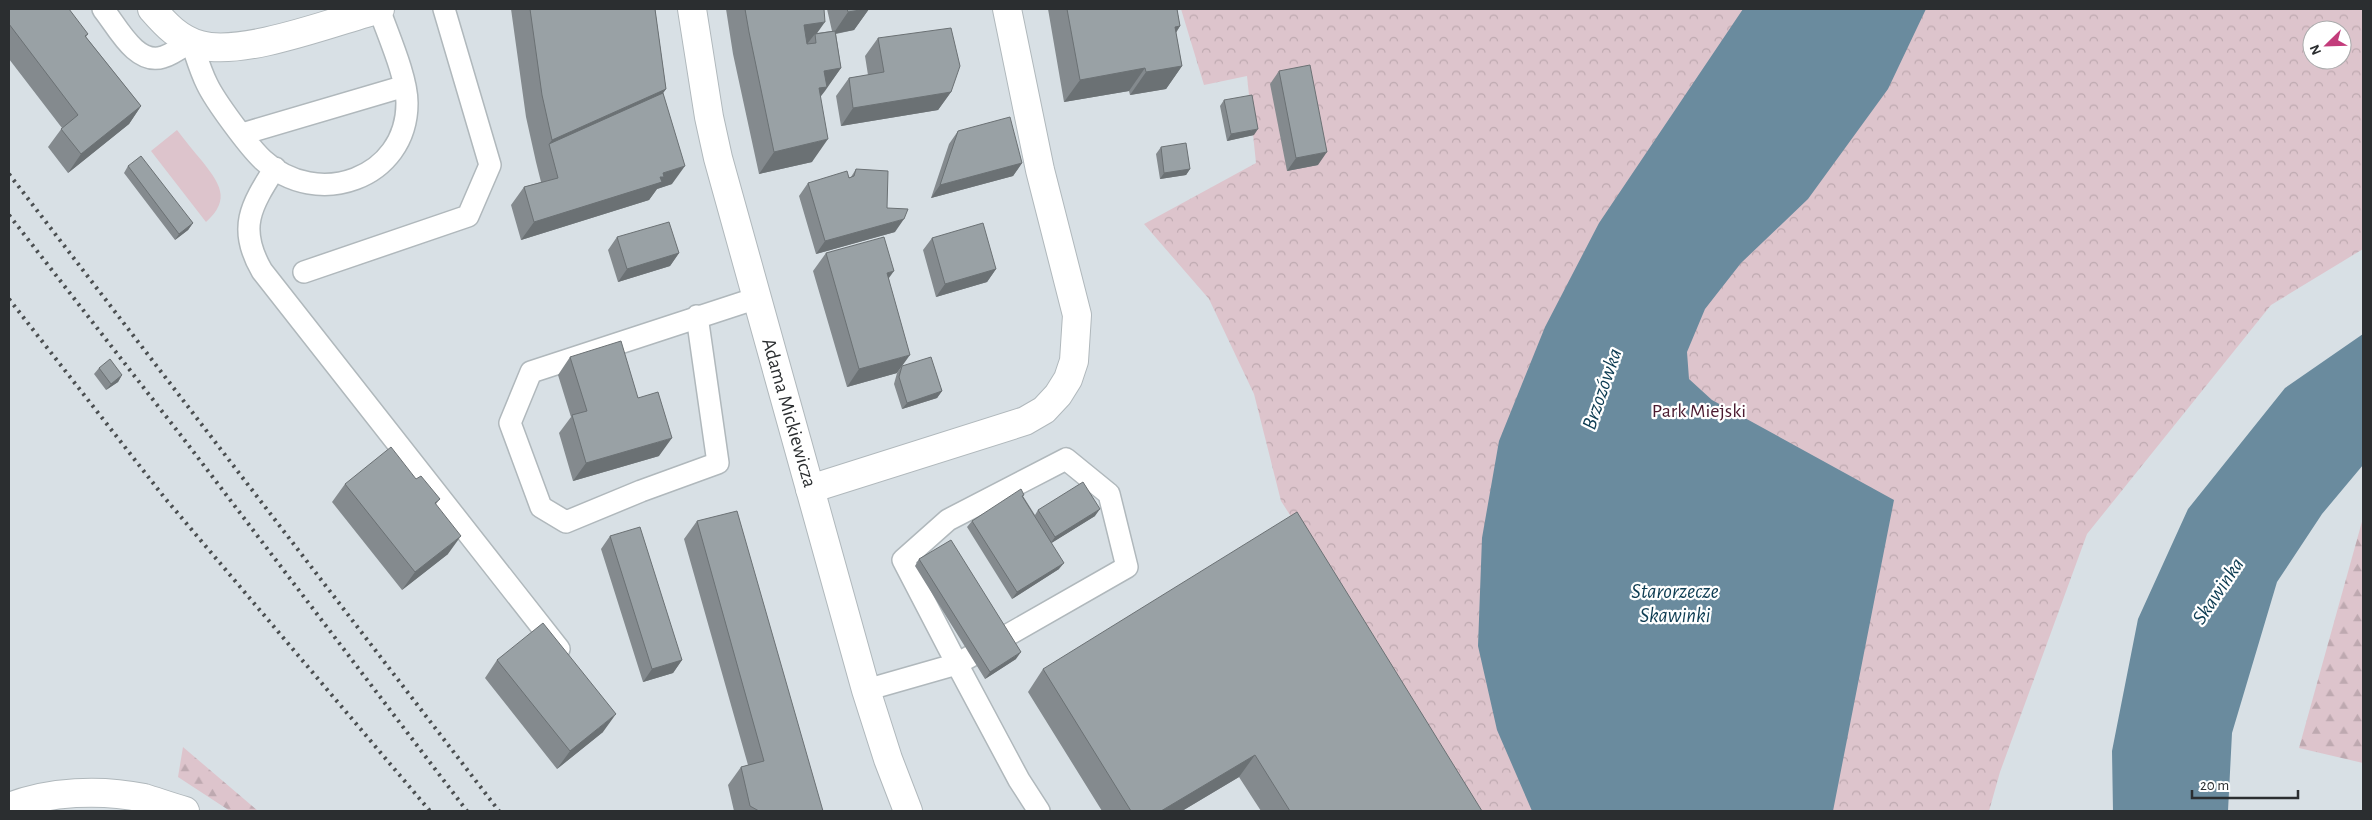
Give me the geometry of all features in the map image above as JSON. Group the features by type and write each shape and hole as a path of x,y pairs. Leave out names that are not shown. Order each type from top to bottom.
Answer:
{"street":[{"path":"152,9 167,26 191,41 219,48 252,45 379,9"},
{"name":"Adama Mickiewicza","path":"692,9 714,142 866,690 888,759 908,811"},
{"path":"810,488 1025,420 1044,410 1058,395 1068,379 1074,361 1077,315 1040,170 1007,9"},
{"path":"9,807 24,801 54,795 112,794 143,798 185,811"}],"lane":[{"path":"103,9 134,49 145,57 162,58 191,41 207,85 242,134 264,160 298,180 322,184 345,183 372,171 397,146 404,130 407,101 405,86 379,9"},
{"path":"304,272 468,216 490,166 444,9"},
{"path":"242,134 405,86"},
{"path":"275,168 253,203 250,215 251,246 262,271 572,666"},
{"path":"697,316 718,463 641,491 566,522 541,507 510,423 531,372 697,316 757,298"},
{"path":"866,690 958,664 1127,567 1109,494 1066,459 948,520 903,560 958,664 1019,780 1039,811"}],"green space":[{"name":"Park Miejski","path":"1181,9 2363,9 2363,249 2271,305 2087,534 2000,772 1989,811 1480,811 1281,501 1254,394 1209,299 1144,224 1256,163 1247,76 1204,85"},
{"path":"177,130 218,184 221,198 219,206 206,222 151,151"},
{"path":"2363,518 2363,763 2299,748"},
{"path":"183,747 258,811 230,811 178,777"}],"water":[{"name":"Starorzecze Skawinki","path":"1743,9 1926,9 1888,89 1808,199 1741,263 1705,309 1687,352 1689,379 1712,400 1894,500 1833,811 1532,811 1497,730 1478,646 1482,538 1499,441 1545,327 1599,223"},
{"name":"Skawinka","path":"2363,334 2363,465 2322,514 2277,582 2232,733 2228,811 2113,811 2112,751 2138,619 2188,509 2285,388"}],"building":[{"path":"9,9 69,9 88,34 85,36 141,106 81,154 61,129 78,115 9,24"},
{"path":"530,9 655,9 666,89 552,140 542,95"},
{"path":"745,9 824,9 825,22 804,25 807,44 816,43 815,34 835,31 841,68 824,71 827,87 819,88 828,139 774,152"},
{"path":"847,9 866,9 848,12"},
{"path":"1067,9 1177,9 1180,26 1175,27 1182,66 1146,72 1145,68 1080,80"},
{"path":"951,28 960,66 951,92 853,108 849,78 884,72 878,38"},
{"path":"1310,65 1327,152 1296,158 1279,71"},
{"path":"663,93 685,166 663,173 664,177 660,177 662,182 534,222 524,187 558,178 549,144"},
{"path":"1252,95 1258,129 1231,134 1224,100"},
{"path":"1010,117 1022,163 940,185 958,131"},
{"path":"1186,143 1190,169 1164,173 1161,147"},
{"path":"141,156 193,223 179,234 128,166"},
{"path":"856,169 888,171 887,208 908,209 904,219 825,241 808,183 847,171 849,178 854,176"},
{"path":"669,222 679,253 627,269 617,237"},
{"path":"983,223 996,269 945,284 932,238"},
{"path":"884,237 894,271 887,273 910,355 859,369 826,253"},
{"path":"621,341 638,398 658,392 672,438 586,463 572,415 587,411 570,357"},
{"path":"931,357 942,391 907,403 899,377 902,366"},
{"path":"110,359 122,375 111,384 99,368"},
{"path":"391,447 416,479 421,476 440,499 435,503 461,536 415,572 345,484"},
{"path":"1083,482 1100,509 1055,537 1038,510"},
{"path":"1021,489 1024,495 1022,496 1064,563 1017,592 972,521"},
{"path":"737,511 823,811 759,811 750,806 741,767 764,761 697,521"},
{"path":"1297,512 1482,811 1290,811 1255,755 1161,811 1131,811 1043,669"},
{"path":"640,527 682,660 652,669 610,536"},
{"path":"951,540 1021,652 990,672 919,559"},
{"path":"543,623 616,714 570,751 497,660"}],"railway":[{"path":"9,174 499,811"},
{"path":"9,215 186,442 467,811"},
{"path":"9,299 164,497 430,811"}],"water label":[{"name":"Brzozówka","path":"1602,389"}]}
